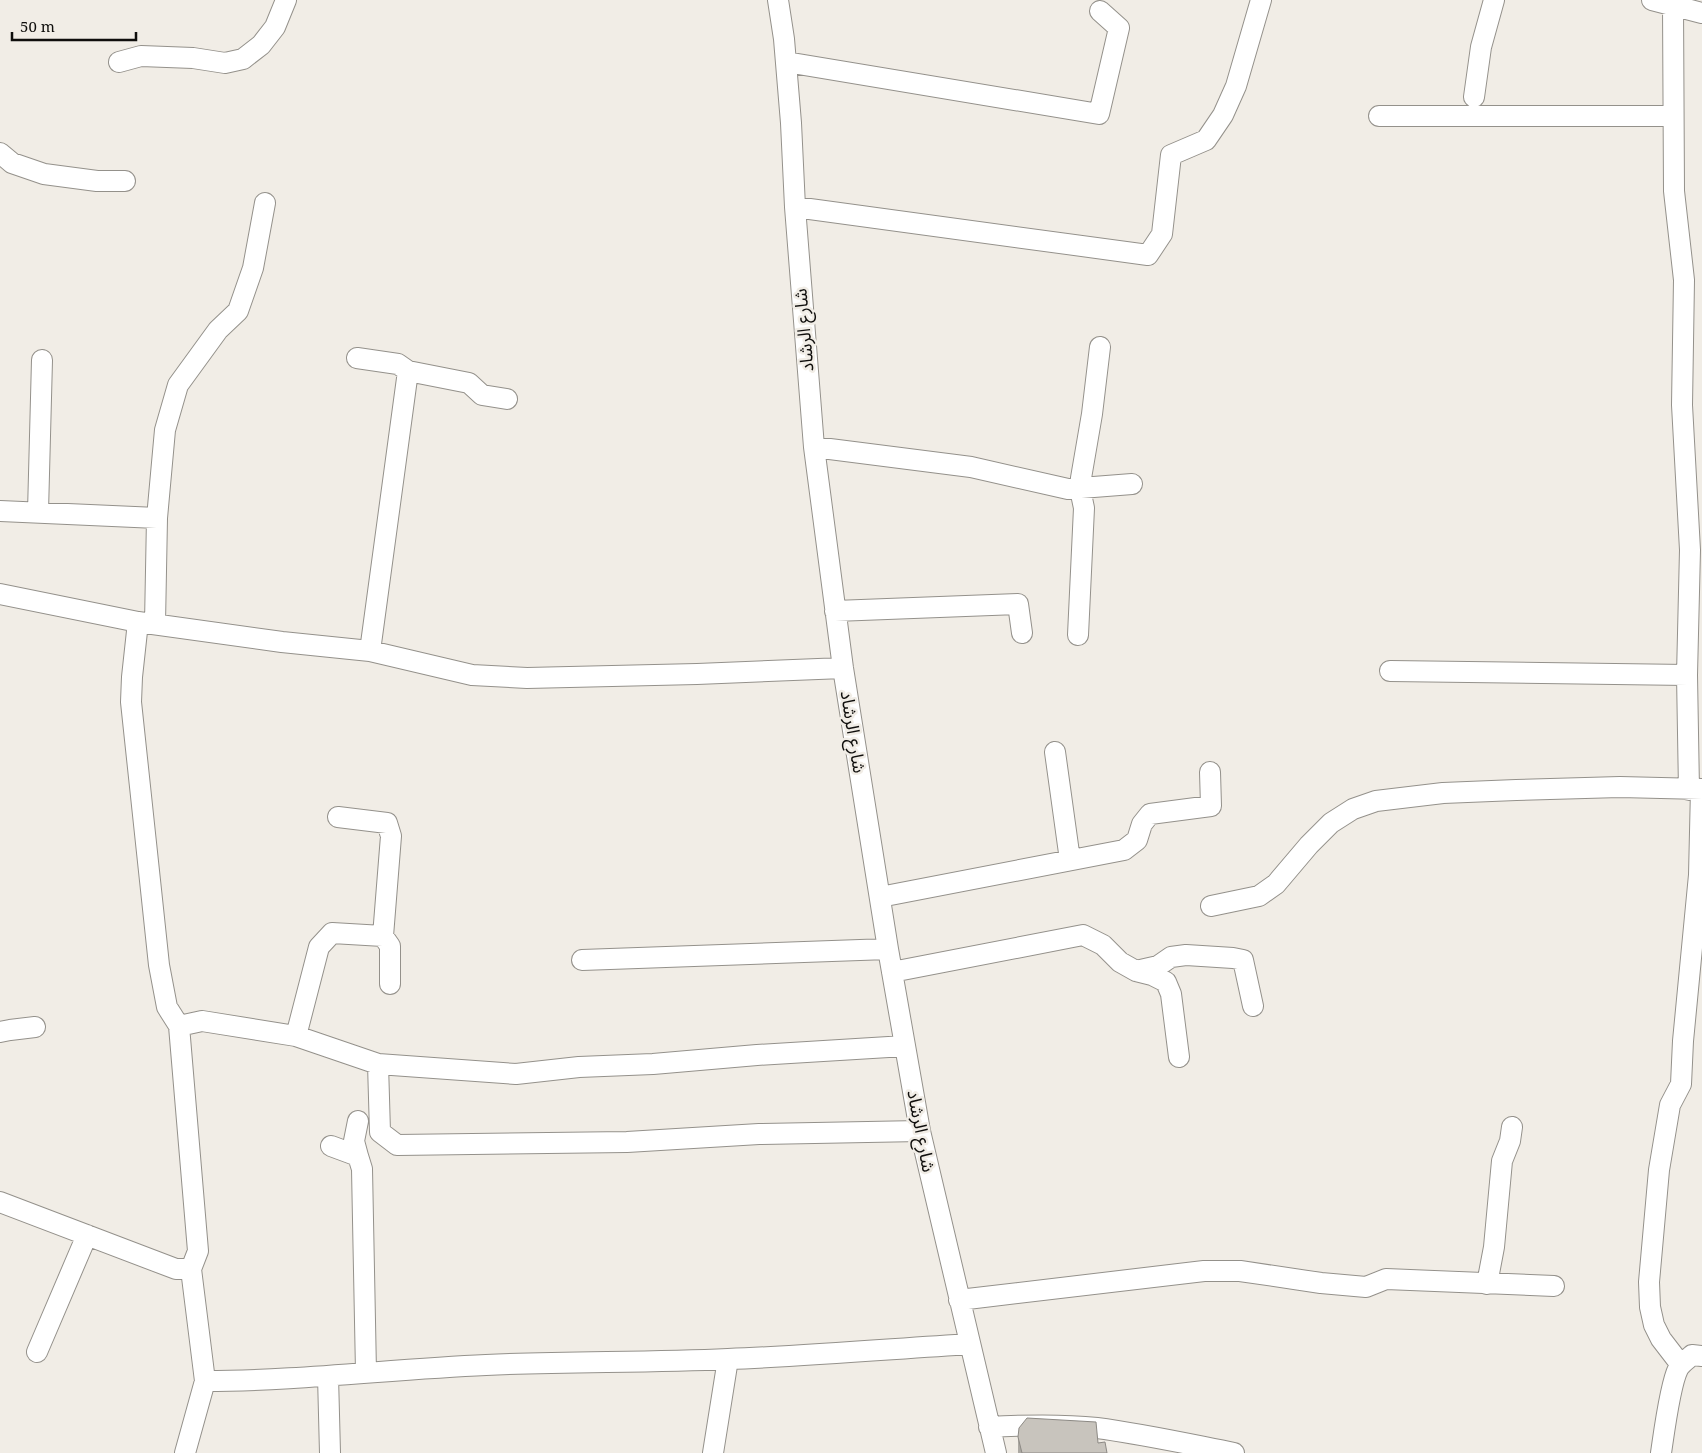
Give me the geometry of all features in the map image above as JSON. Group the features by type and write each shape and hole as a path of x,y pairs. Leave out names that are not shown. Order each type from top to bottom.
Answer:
{"street":[{"path":"118,62 141,56 193,58 225,63 243,59 261,45 276,27 286,0"},
{"name":"شارع الرشاد","path":"778,0 791,123 794,206 814,447 843,668 888,949 920,1131 996,1453"},
{"path":"794,206 1148,255 1162,234 1171,155 1206,140 1223,115 1236,86 1261,0"},
{"path":"1474,97 1481,48 1494,0"},
{"path":"1652,0 1702,13"},
{"path":"1673,6 1675,207 1684,280 1682,405 1690,550 1688,675 1697,790 1699,875 1683,1041 1681,1084 1670,1105 1660,1170 1649,1282 1650,1307 1654,1325 1661,1339 1681,1365"},
{"path":"786,62 1099,114 1119,28 1100,11"},
{"path":"1379,116 1673,116"},
{"path":"0,153 12,163 44,174 97,181 124,181"},
{"path":"185,1453 205,1381 191,1269 198,1251 179,1026 167,1007 159,965 138,769 132,702 132,677 147,622 165,430 178,385 218,330 238,311 253,268 265,203"},
{"path":"1078,635 1084,508 1080,489 1100,347"},
{"path":"357,358 398,364 408,371 469,383 482,395 507,399"},
{"path":"38,512 42,360"},
{"path":"370,651 408,371"},
{"path":"814,447 971,467 1068,489 1132,484"},
{"path":"0,511 157,518"},
{"path":"0,594 147,622 282,642 370,651 472,675 527,678 843,668"},
{"path":"835,611 1018,604 1022,633"},
{"path":"1390,671 1688,675"},
{"path":"1055,752 1070,860"},
{"path":"880,897 1124,850 1137,840 1142,824 1150,814 1211,806 1210,772"},
{"path":"1211,906 1259,896 1276,884 1309,845 1331,823 1353,809 1376,801 1443,792 1620,788 1697,790"},
{"path":"338,817 386,823 391,836 383,936 390,946 390,984"},
{"path":"296,1036 319,947 332,933 383,936"},
{"path":"892,972 1083,935 1103,945 1120,962 1136,971 1152,975 1166,982 1171,994 1179,1057"},
{"path":"582,960 888,949"},
{"path":"1136,971 1158,966 1171,957 1178,956 1242,960 1253,1006"},
{"path":"179,1026 202,1021 296,1036 378,1064 516,1074 579,1067 653,1064 757,1055 905,1046"},
{"path":"0,1032 35,1027"},
{"path":"378,1064 380,1132 397,1145 627,1142 759,1134 920,1131"},
{"path":"358,1121 354,1141 362,1170 366,1372"},
{"path":"1487,1284 1494,1247 1502,1161 1510,1141 1512,1127"},
{"path":"331,1146 358,1156"},
{"path":"0,1202 176,1269 191,1269"},
{"path":"37,1352 87,1235"},
{"path":"959,1300 1204,1271 1240,1271 1320,1283 1366,1287 1386,1279 1554,1286"},
{"path":"205,1381 328,1376 486,1364 728,1359 970,1344"},
{"path":"1661,1453 1677,1370 1692,1355 1702,1356"},
{"path":"712,1453 728,1359"},
{"path":"328,1376 330,1453"},
{"path":"989,1427 1056,1426 1095,1428 1234,1453"}],"building":[{"path":"1027,1418 1096,1422 1098,1443 1105,1442 1107,1453 1022,1453 1018,1437 1019,1428"}]}
